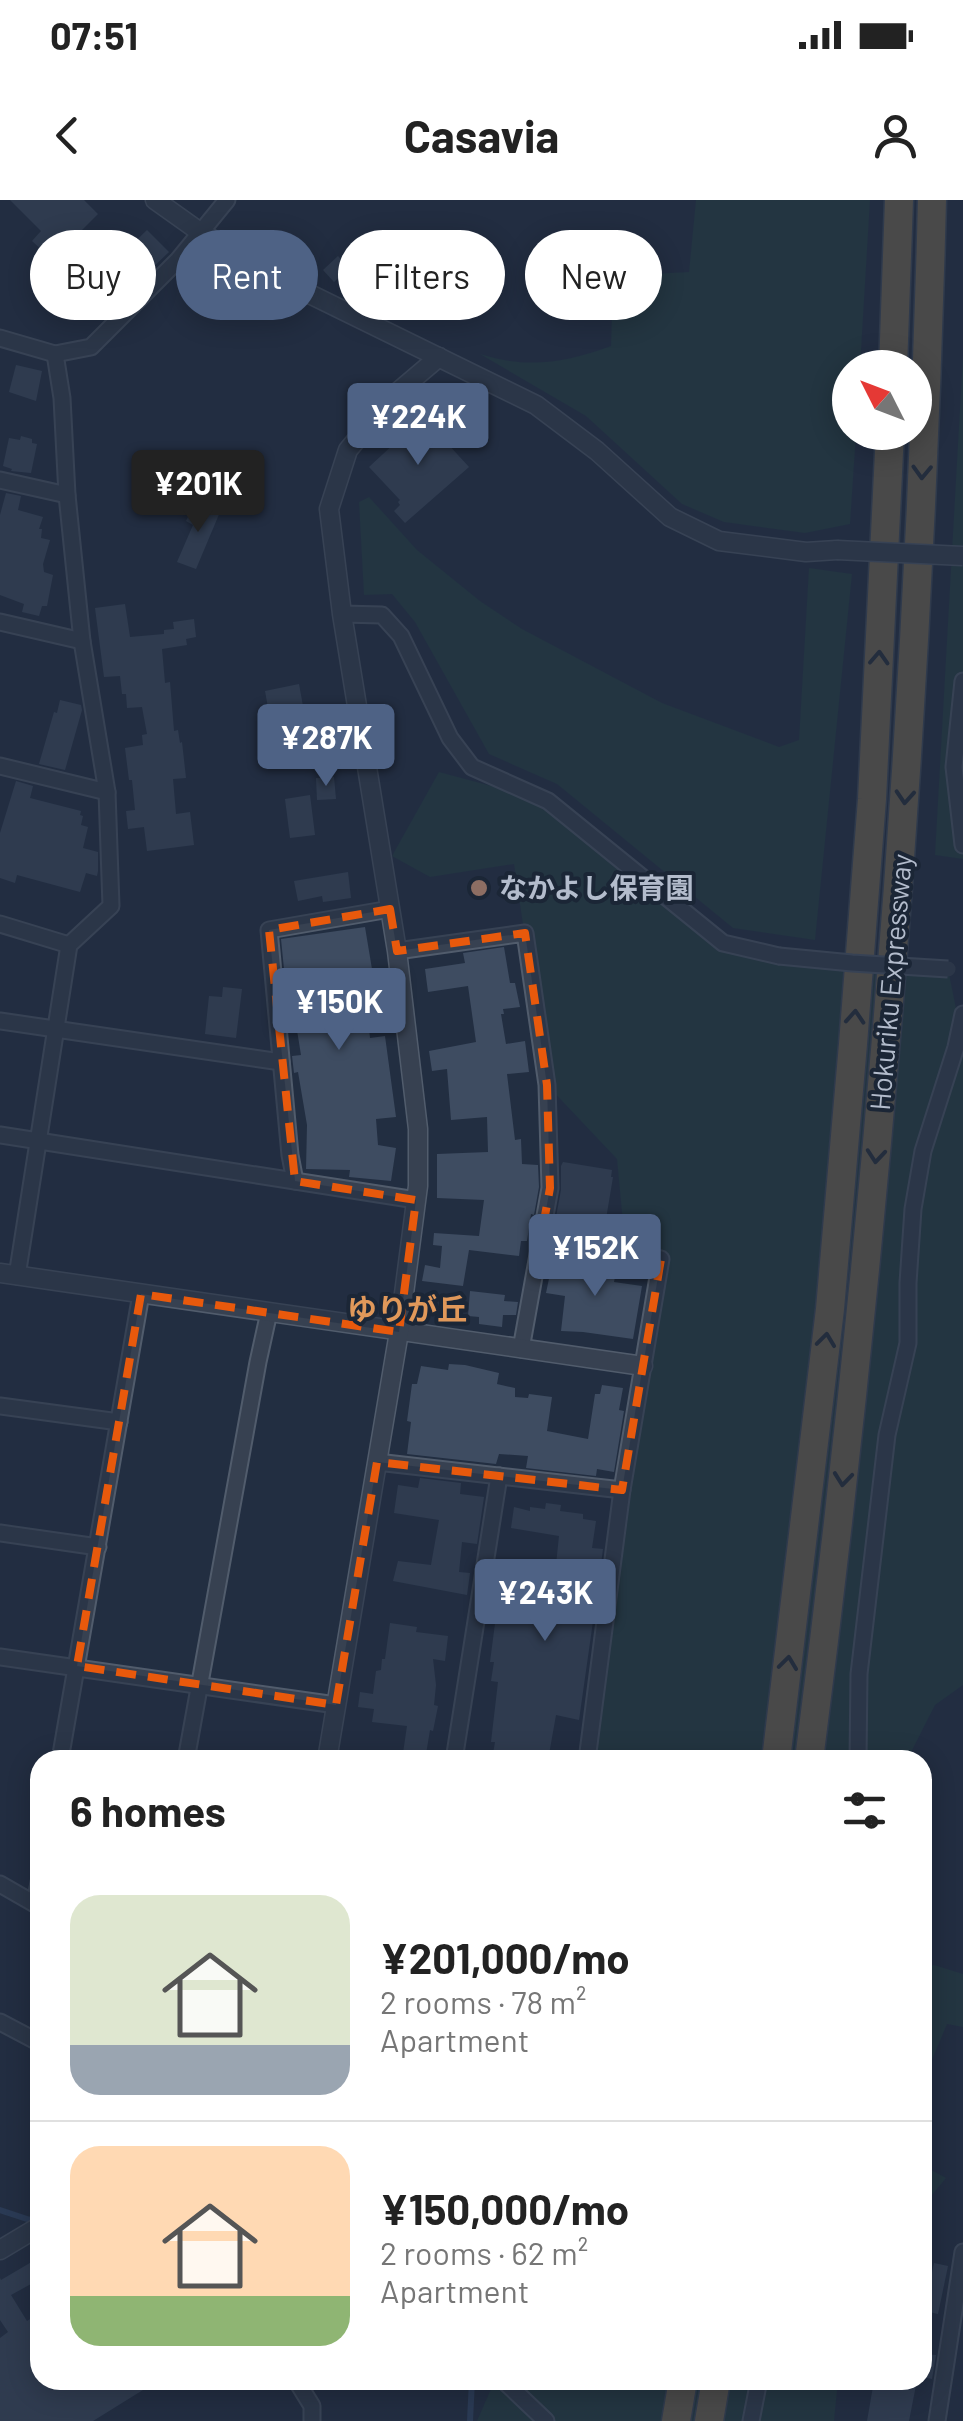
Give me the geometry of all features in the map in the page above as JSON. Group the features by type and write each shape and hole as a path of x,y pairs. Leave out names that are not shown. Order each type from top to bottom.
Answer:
{"highway":[{"path":"894,350 899,200"},
{"name":"Hokuriku Expressway","path":"810,1750 858,1348 887,1042 906,792 932,200"},
{"name":"Hokuriku Expressway","path":"777,1750 828,1328 853,1044 872,799 889,450"},
{"path":"676,2421 681,2390"},
{"path":"709,2421 714,2390"}],"street":[{"path":"154,200 197,230"},
{"path":"202,230 227,200"},
{"path":"0,338 55,354 91,346 176,262"},
{"path":"318,299 536,405 597,451 670,517 719,541 806,552 963,556"},
{"path":"55,354 82,641 107,792 111,906 69,945 40,1141 9,1274 643,1366"},
{"path":"329,1750 399,1332 418,1186 418,1128 398,951 342,614 329,508 348,450 393,396 439,357"},
{"path":"0,480 67,495"},
{"path":"342,614 382,615 400,636 450,738 472,767 548,801 722,943 779,956 852,964 955,968"},
{"path":"0,622 82,641"},
{"path":"963,680 954,766 963,845"},
{"path":"0,766 107,792"},
{"path":"295,1181 269,930 390,909"},
{"path":"0,924 69,945"},
{"path":"398,951 525,933 547,1086 550,1188 521,1349"},
{"path":"858,1750 859,1674 887,1436 908,1343 913,1209 924,1151 963,1014"},
{"path":"0,1021 281,1062"},
{"path":"0,1135 416,1200"},
{"path":"540,1243 661,1260 622,1490 588,1750"},
{"path":"62,1750 140,1294"},
{"path":"188,1750 269,1312"},
{"path":"0,1406 119,1422"},
{"path":"377,1462 622,1490"},
{"path":"456,1750 499,1476"},
{"path":"0,1533 98,1547"},
{"path":"0,1657 336,1705"},
{"path":"0,1884 30,1901"},
{"path":"0,2022 30,2038"},
{"path":"0,2250 30,2232"},
{"path":"937,2421 963,2252"},
{"path":"301,2390 312,2414 322,2421"},
{"path":"513,2390 546,2421"},
{"path":"751,2421 757,2390"}],"highlighted area":[{"path":"390,909 397,951 525,933 547,1085 550,1188 540,1243 661,1259 622,1490 377,1462 336,1705 77,1666 141,1294 399,1332 416,1200 295,1181 269,930"}],"green space":[{"path":"696,200 870,200 861,350 832,350 832,450 855,450 850,524 805,533 724,522 682,504 586,416 480,354 530,363 577,357 611,346 612,320 662,320 662,273 689,272"},
{"path":"963,355 963,859 935,855"},
{"path":"369,497 417,550 522,629 662,703 779,747 799,740 809,568 852,574 815,940 733,928 557,784 489,754 415,622 392,594 364,595 359,502"},
{"path":"439,772 548,801 723,943 948,969 963,1043 963,1685 935,1705 912,1750 588,1750 661,1260 626,1255 617,1159 547,1085 514,864 430,877 392,856"},
{"path":"932,1965 963,1974 963,2027 947,2024 932,2060"},
{"path":"932,2170 946,2178 932,2195"},
{"path":"491,2390 837,2390 834,2421 477,2421"}],"building":[{"path":"10,200 84,200 98,214 82,230 40,230"},
{"path":"156,239 169,252 156,264"},
{"path":"338,256 338,278 334,282 323,270"},
{"path":"16,365 42,371 36,401 9,392"},
{"path":"423,417 469,467 405,523 394,511 400,500 369,467"},
{"path":"21,436 37,444 31,473 3,466 9,438 20,440"},
{"path":"6,493 21,496 18,510 43,517 41,538 50,540 43,564 44,572 53,575 47,606 42,606 39,616 22,612 24,604 0,595 0,515"},
{"path":"200,504 220,512 196,569 177,562 193,525 186,521 192,508 198,510"},
{"path":"125,604 130,637 164,634 164,630 174,629 173,622 194,619 196,637 186,639 187,645 162,649 165,683 170,682 174,731 178,730 182,742 186,778 173,779 176,814 190,812 194,845 147,851 144,827 128,829 126,811 135,810 125,748 143,745 142,735 147,734 142,707 127,708 120,676 104,677 95,608"},
{"path":"299,684 303,706 269,713 265,691"},
{"path":"60,700 81,705 82,710 65,770 39,764"},
{"path":"334,777 336,799 317,800 316,778"},
{"path":"16,781 33,786 30,798 81,811 81,825 88,827 83,848 98,852 98,871 97,876 86,873 80,892 17,875 15,883 0,878 0,833"},
{"path":"310,795 315,835 290,838 285,799"},
{"path":"348,872 351,898 323,902 322,896 298,901 294,881"},
{"path":"365,927 381,1008 367,1010 370,1038 385,1036 396,1117 376,1119 378,1145 396,1148 391,1181 349,1177 350,1170 306,1169 307,1125 292,1056 301,1055 295,1018 289,1019 281,939"},
{"path":"504,947 510,983 515,983 520,1007 503,1009 501,1014 506,1044 525,1041 529,1072 507,1074 515,1140 521,1139 522,1164 538,1165 534,1215 531,1214 527,1241 521,1241 519,1256 469,1250 463,1286 422,1281 425,1265 440,1268 442,1246 433,1245 434,1233 479,1236 484,1200 437,1198 437,1154 488,1152 487,1117 451,1120 447,1069 432,1071 429,1051 476,1042 468,986 428,992 425,969 465,963 463,953"},
{"path":"223,987 242,989 236,1038 205,1034 209,996 222,997"},
{"path":"563,1162 612,1170 604,1231 570,1228 571,1219 556,1217"},
{"path":"562,1260 617,1267 614,1282 642,1286 633,1339 561,1331 565,1296 546,1293 552,1264 561,1265"},
{"path":"470,1291 505,1295 504,1301 518,1302 516,1315 503,1315 502,1327 479,1324 479,1317 468,1316"},
{"path":"449,1364 499,1373 497,1384 515,1388 515,1397 552,1397 547,1431 588,1439 595,1394 600,1394 602,1385 623,1388 619,1410 624,1411 614,1472 597,1469 596,1476 526,1468 528,1456 499,1454 496,1464 407,1454 412,1384 417,1384 421,1366 448,1370"},
{"path":"420,1478 461,1483 460,1494 484,1497 477,1544 462,1542 459,1572 470,1573 467,1595 393,1581 398,1561 431,1565 439,1520 394,1513 398,1485 418,1488"},
{"path":"546,1503 561,1505 560,1511 583,1514 583,1519 596,1521 592,1548 603,1549 601,1564 585,1562 580,1591 597,1593 579,1720 556,1715 550,1750 494,1750 495,1742 491,1742 498,1682 491,1681 494,1662 490,1662 496,1616 511,1618 513,1606 551,1613 559,1536 511,1528 514,1507 545,1509"},
{"path":"390,1623 417,1627 416,1632 448,1636 445,1661 433,1659 434,1705 438,1706 427,1750 403,1750 407,1726 372,1722 374,1709 358,1707 360,1692 373,1694 376,1671 381,1670"},
{"path":"30,2263 30,2285 11,2295 27,2321 30,2319 30,2390 143,2390 93,2421 0,2421 0,2338 8,2332 0,2320 1,2280"},
{"path":"934,2263 948,2266 938,2314 932,2313"},
{"path":"872,2390 915,2390 909,2421 867,2421"}],"waterway":[{"path":"0,2210 30,2220"},
{"path":"470,2421 472,2390"}],"place":[{"name":"なかよし保育園","path":"479,888"}],"district":[{"name":"ゆりが丘","path":"407,1310"}]}
